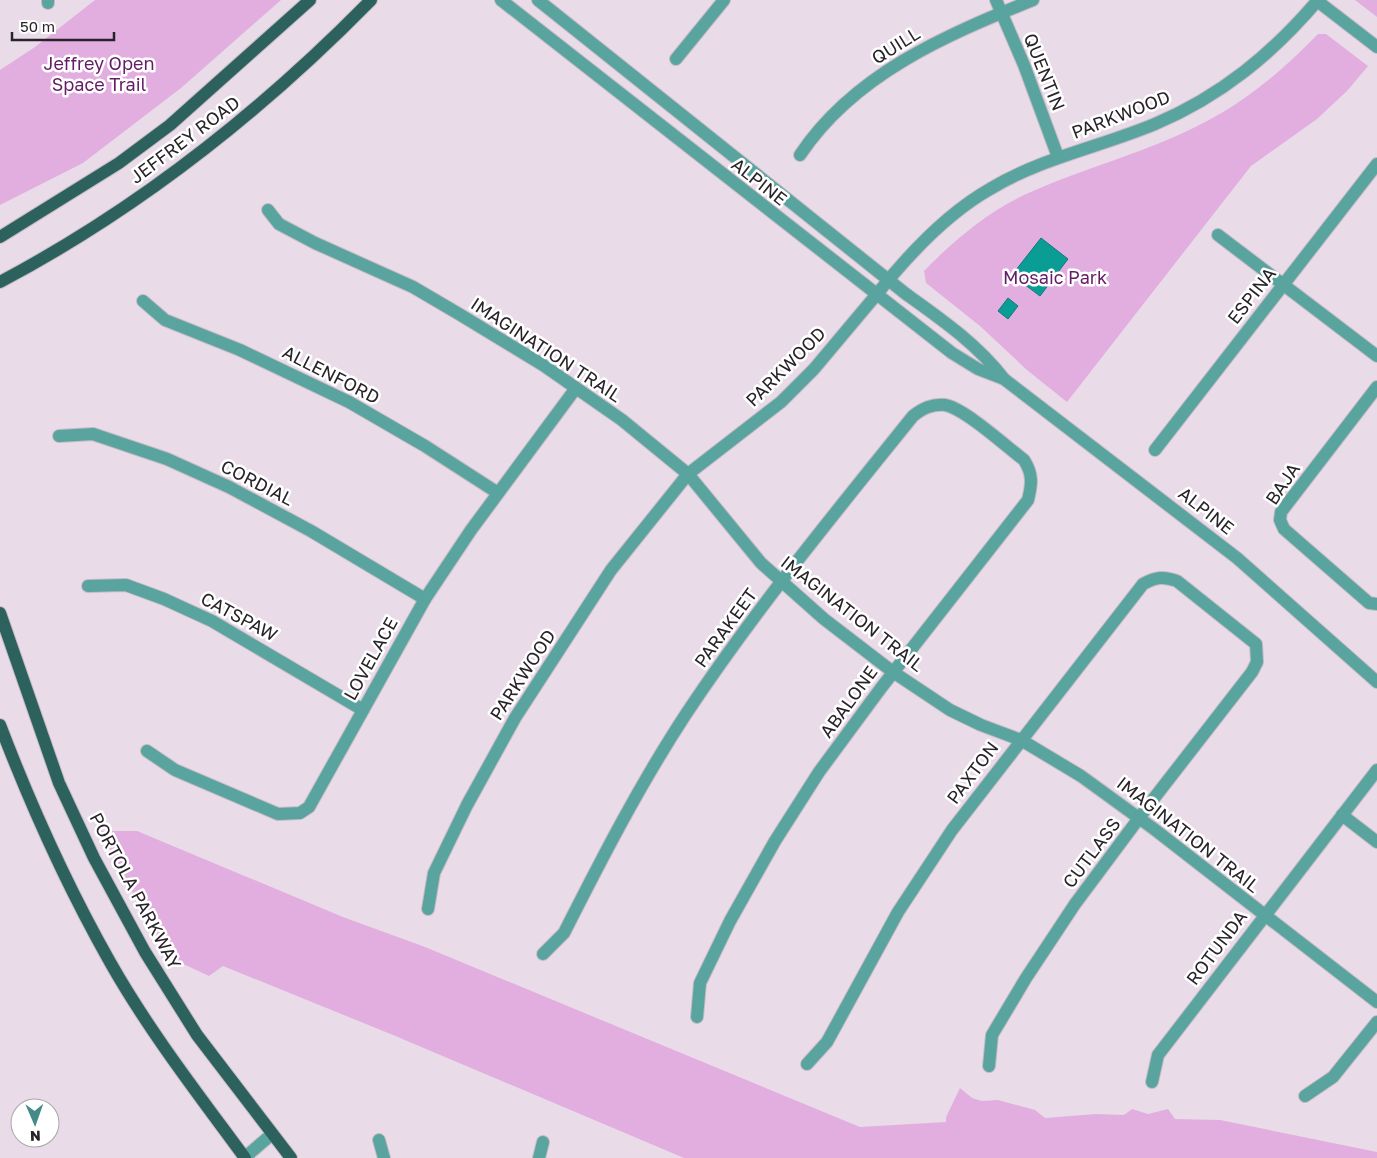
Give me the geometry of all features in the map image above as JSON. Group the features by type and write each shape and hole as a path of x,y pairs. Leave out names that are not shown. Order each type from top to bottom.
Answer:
{"main road":[{"name":"JEFFREY ROAD","path":"0,237 111,168 163,130 310,0"},
{"name":"JEFFREY ROAD","path":"0,282 104,221 177,170 284,84 371,0"},
{"name":"PORTOLA PARKWAY","path":"0,613 58,783 94,858 144,952 197,1035 291,1158"},
{"path":"0,725 28,798 68,882 110,962 178,1067 244,1158"}],"street":[{"name":"ALPINE","path":"501,0 952,353 978,369 1004,379"},
{"name":"ALPINE","path":"538,0 974,346 988,359 1004,379 1237,558 1377,682"},
{"path":"676,59 724,0"},
{"name":"QUENTIN","path":"996,0 1024,65 1058,157"},
{"name":"QUILL","path":"800,155 810,140 844,103 891,68 947,36 1033,0"},
{"name":"PARKWOOD","path":"428,909 434,873 467,805 515,718 611,570 688,474 781,402 814,369 889,280 950,218 990,189 1058,157 1154,125 1197,104 1244,74 1285,38 1317,0"},
{"path":"1317,0 1377,47"},
{"name":"ESPINA","path":"1155,450 1377,164"},
{"name":"IMAGINATION TRAIL","path":"268,210 279,224 315,243 413,287 576,388 622,420 688,474 761,563 780,582 824,619 893,672 950,710 981,725 1021,740 1082,776 1377,1002"},
{"path":"1218,234 1377,356"},
{"name":"ALLENFORD","path":"143,301 165,320 240,350 349,402 425,446 498,493"},
{"name":"BAJA","path":"1377,387 1280,512 1280,520 1284,529 1369,603 1377,604"},
{"name":"LOVELACE","path":"147,751 175,770 278,814 300,813 316,798 425,599 498,493 576,388"},
{"name":"PARAKEET","path":"543,954 564,932 644,782 686,714 780,582 913,416 923,408 947,405 961,412 992,436"},
{"name":"CORDIAL","path":"59,436 93,434 167,459 229,487 311,531 425,599"},
{"name":"ABALONE","path":"697,1017 700,983 730,921 775,840 819,772 893,672 1028,500 1032,486 1031,470 1024,460 992,436"},
{"name":"PAXTON","path":"807,1064 827,1042 898,912 952,830 1143,584 1155,578 1172,579 1212,608"},
{"name":"CATSPAW","path":"88,586 126,585 164,599 212,621 363,710"},
{"name":"CUTLASS","path":"989,1066 992,1035 1021,986 1075,904 1252,672 1257,662 1256,644 1212,608"},
{"name":"ROTUNDA","path":"1152,1082 1158,1055 1377,770"},
{"path":"1342,815 1377,842"},
{"path":"1305,1096 1332,1077 1377,1022"},
{"path":"244,1158 272,1135"},
{"path":"379,1140 384,1158"},
{"path":"539,1158 543,1142"}],"green space":[{"name":"Jeffrey Open Space Trail","path":"95,0 281,0 181,88 83,163 0,205 0,70 35,47"},
{"path":"1355,0 1377,0 1377,17"},
{"name":"Mosaic Park","path":"1318,34 1326,34 1368,66 1347,91 1317,119 1251,166 1067,402 1027,370 980,326 926,283 924,271 936,259 961,236 1003,206 1033,191 1163,142 1205,122 1251,93 1292,59"},
{"path":"100,831 137,831 343,917 425,947 860,1127 946,1122 946,1117 960,1088 972,1098 982,1101 998,1100 1035,1110 1045,1118 1096,1114 1124,1115 1132,1109 1148,1114 1168,1109 1175,1119 1220,1120 1377,1152 1377,1158 684,1158 393,1035 223,966 209,976 166,956"}],"shaded area":[{"path":"1041,238 1068,259 1040,296 1012,275"},
{"path":"1008,298 1018,306 1008,319 998,311"}]}
